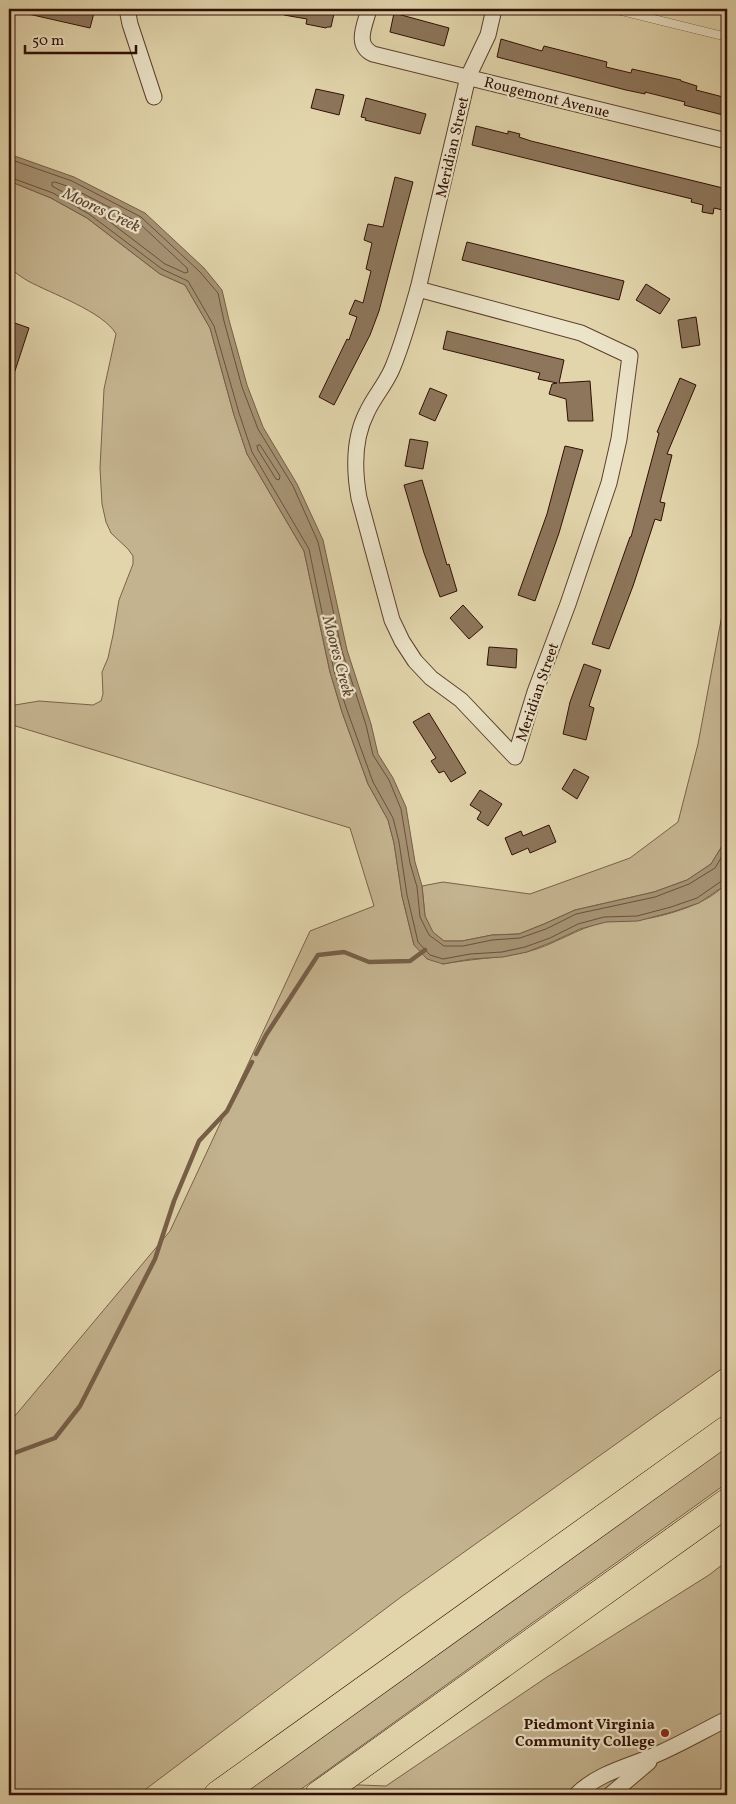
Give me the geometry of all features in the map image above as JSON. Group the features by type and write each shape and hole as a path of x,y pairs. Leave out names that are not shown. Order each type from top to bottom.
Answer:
{"highway":[{"path":"218,1795 727,1430"},
{"path":"319,1795 727,1503"}],"street":[{"path":"127,9 130,24 154,97"},
{"name":"Rougemont Avenue","path":"369,9 361,39 364,46 373,54 727,141"},
{"name":"Meridian Street","path":"418,289 581,332 630,356 619,439 609,482 571,595 535,692 515,757 461,700 431,678 415,661 402,641 392,620 359,498 355,464 358,436 367,412 391,371 404,338 418,289 468,78 488,35 494,9"},
{"path":"576,1795 590,1783 610,1772 660,1753 727,1718"},
{"path":"610,1795 660,1753"}],"lane":[{"path":"613,9 727,37"}],"shaded area":[{"path":"9,181 51,198 87,218 160,274 185,285 210,328 247,454 304,551 330,672 342,712 368,784 388,820 394,843 402,896 414,945 443,964 526,952 546,946 584,928 604,922 634,921 687,908 711,896 727,881 727,1365 401,1597 138,1795 9,1795 9,1423 170,1231 310,931 374,906 350,828 9,724 9,706 39,701 93,705 101,701 103,694 102,672 108,658 119,600 133,564 133,556 111,533 106,522 102,504 100,468 104,389 116,334 110,326 89,311 28,281 9,268"},
{"path":"727,588 727,838 711,864 687,880 654,892 575,910 519,934 492,935 462,941 444,941 432,932 425,916 422,886 443,882 530,894 630,858 678,822 698,744"},
{"path":"727,1436 727,1483 293,1795 229,1795"},
{"path":"727,1561 727,1795 319,1795 335,1784 386,1786 547,1677 709,1575"}],"water":[{"name":"Moores Creek","path":"9,154 74,177 145,213 204,268 222,290 247,385 263,427 297,484 323,540 347,650 371,724 378,754 393,778 406,807 415,862 422,886 425,916 433,932 444,941 462,941 492,935 519,934 575,910 654,892 687,880 711,864 727,838 727,881 724,886 699,903 638,921 606,922 580,929 527,952 503,957 471,959 443,964 427,959 414,945 402,896 394,843 388,820 368,784 342,712 330,672 304,551 247,454 210,328 185,285 160,274 87,218 51,198 9,181"}],"building":[{"path":"25,9 95,9 90,28 24,13"},
{"path":"284,9 335,9 331,27 326,28 306,24 307,19 284,15"},
{"path":"394,13 449,28 444,46 390,32"},
{"path":"501,39 542,51 544,46 607,62 606,67 631,73 632,69 681,80 697,86 696,90 727,98 727,116 684,105 685,102 645,92 645,94 626,90 497,57"},
{"path":"316,89 344,95 339,115 311,108"},
{"path":"366,98 426,114 420,134 365,120 366,118 361,117"},
{"path":"476,126 508,134 508,131 520,134 519,137 531,141 727,189 727,211 714,208 713,214 702,212 703,205 691,202 692,199 472,145"},
{"path":"395,177 413,182 379,311 370,335 334,405 319,397 347,339 349,340 357,317 349,314 355,300 363,303 371,271 366,269 372,243 364,240 368,224 383,227"},
{"path":"467,242 624,281 619,300 462,260"},
{"path":"646,284 670,299 660,314 636,300"},
{"path":"696,317 700,345 682,348 678,320"},
{"path":"9,321 29,328 11,383 9,383"},
{"path":"447,331 564,360 559,383 590,381 593,421 568,421 566,399 549,394 552,384 557,383 538,379 540,373 443,349"},
{"path":"680,378 696,385 667,454 672,455 660,502 665,503 661,521 655,519 633,586 609,649 592,644 631,537 659,433 657,432"},
{"path":"430,388 447,395 435,421 419,414"},
{"path":"410,439 428,442 423,469 405,466"},
{"path":"565,446 583,450 559,533 535,601 518,595 547,514"},
{"path":"422,480 447,565 449,564 457,591 440,597 424,553 404,485"},
{"path":"463,605 483,627 469,639 450,618"},
{"path":"489,647 517,649 516,668 487,665"},
{"path":"584,664 601,670 589,706 594,708 586,740 563,734 570,702"},
{"path":"429,713 466,773 451,782 444,771 439,773 431,761 436,758 413,722"},
{"path":"574,769 589,777 577,799 562,789"},
{"path":"480,790 502,804 488,826 477,819 481,812 470,805"},
{"path":"549,825 556,842 530,853 528,848 512,855 505,838 521,831 523,836"}],"waterway":[{"path":"256,1054 266,1035 318,955 344,952 369,962 410,961 425,950"},
{"path":"9,1455 55,1438 80,1406 155,1259 174,1201 199,1141 227,1111 252,1062"}],"place":[{"name":"Piedmont Virginia Community College","path":"665,1733"}]}
